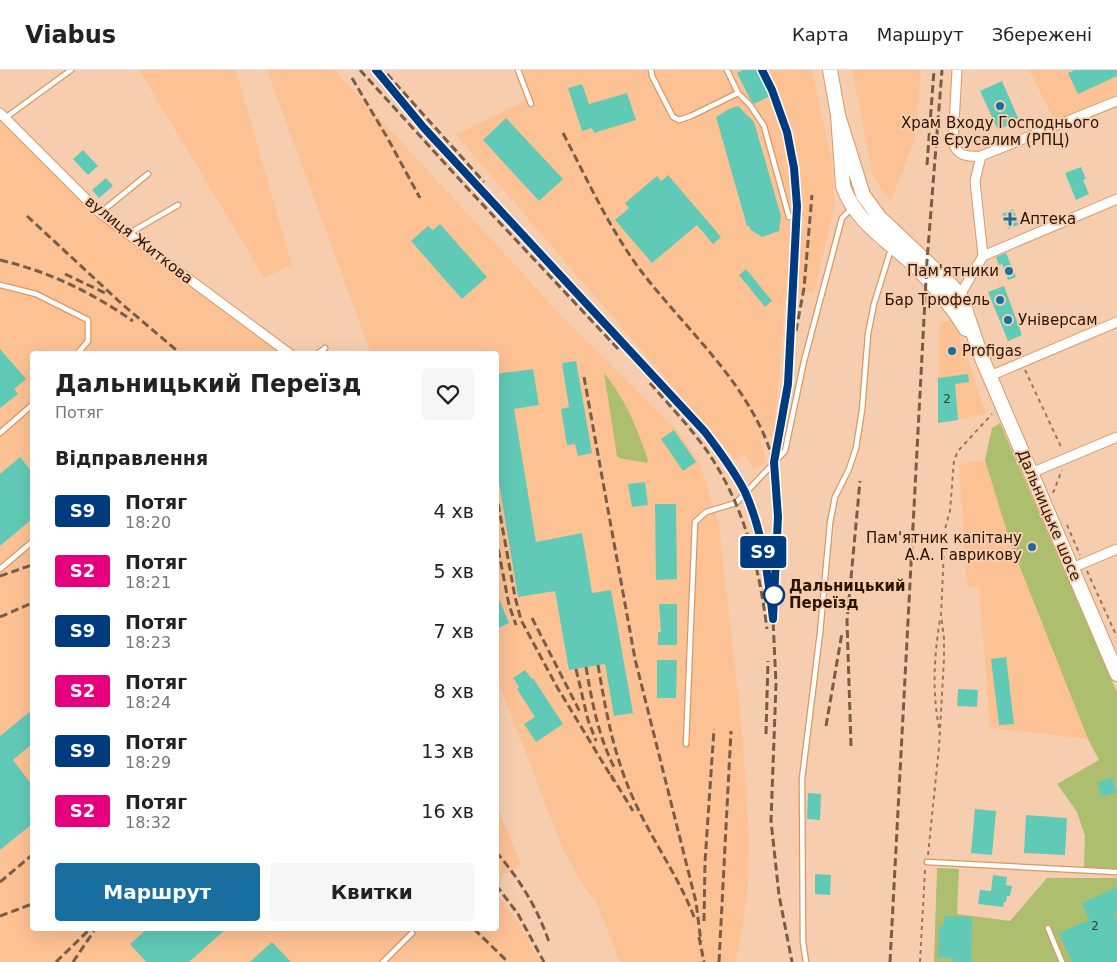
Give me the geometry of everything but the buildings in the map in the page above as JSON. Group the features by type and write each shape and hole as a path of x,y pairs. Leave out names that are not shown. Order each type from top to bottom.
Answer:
{"main road":[{"path":"830,70 838,115 843,186 853,207 870,227 926,278 955,312 981,356"},
{"path":"838,115 863,195 879,216 960,295 981,356"},
{"name":"Дальницьке шосе","path":"981,356 1031,473 1078,565 1117,673"}],"street":[{"path":"957,70 953,143 958,153 965,156 981,156 1117,101"},
{"name":"вулиця Житкова","path":"2,115 100,213 286,351"},
{"path":"981,156 975,181 983,256"},
{"path":"960,295 983,256 1117,199"},
{"path":"990,376 1117,322"},
{"path":"1031,473 1117,437"},
{"path":"1078,565 1117,549"}],"lane":[{"path":"2,115 71,70"},
{"path":"518,70 531,104"},
{"path":"651,70 652,76 672,117 679,120 691,116 738,92"},
{"path":"726,70 738,92 750,105 764,126 789,217"},
{"path":"100,213 148,174"},
{"path":"128,234 178,205"},
{"path":"686,744 695,522 706,512 736,503 785,451 804,361 842,218 853,207"},
{"path":"806,962 803,942 802,779 820,633 830,523 835,497 849,469 856,448 874,304 892,246"},
{"path":"0,285 36,294 88,320 88,341 80,351"},
{"path":"321,351 325,348"},
{"path":"0,433 30,408"},
{"path":"0,569 30,544"},
{"path":"927,862 1117,872"},
{"path":"1048,928 1062,962"},
{"path":"383,962 412,933"}],"path":[{"path":"1022,363 1067,458 1053,493"},
{"path":"940,731 934,702 934,659 940,615 945,529 950,511 954,460 958,451 990,415 1003,408"},
{"path":"1064,519 1078,565 1117,637"},
{"path":"920,962 925,872 940,731 944,638 940,615"}],"shaded area":[{"path":"139,70 236,70 292,265 264,278"},
{"path":"267,70 335,70 562,316 678,431 700,464 719,525 742,729 749,838 748,887 735,962 620,962 595,899 585,889 562,847 499,684 499,351 370,351"},
{"path":"523,70 812,70 831,158 835,204 814,293 786,289 774,435 760,440 767,461 754,470 744,454 736,460 456,135 532,97"},
{"path":"852,70 921,70 915,139 891,201 873,177"},
{"path":"1029,70 1117,70 1117,94 1055,122"},
{"path":"0,119 100,217 280,351 30,351 30,931 499,931 499,896 523,930 540,962 0,962"},
{"name":"Profigas","path":"954,318 986,414 938,423 939,324"},
{"path":"985,460 1010,542 1088,739 990,728 979,586 967,588 959,464"},
{"path":"499,811 521,864 503,875 499,887"}],"green space":[{"path":"604,373 612,383 630,415 648,460 647,463 617,456"},
{"path":"1000,423 1117,692 1117,871 1084,869 1085,836 1077,812 1057,784 1099,760 1088,739 1010,542 985,460 992,428"},
{"path":"937,868 959,869 957,914 1010,921 1047,878 1117,878 1117,962 934,962"}],"railway":[{"path":"360,70 620,351"},
{"path":"376,70 424,128 705,432 734,472 745,493 759,534 767,569 773,619 776,684 771,821 779,895 792,962"},
{"path":"762,70 772,90 787,132 794,168 797,206 788,384"},
{"path":"927,165 934,70"},
{"path":"890,962 927,261 942,70"},
{"path":"387,74 484,182"},
{"path":"352,78 420,198"},
{"path":"563,133 599,204 629,255 734,383 763,433 773,460 778,489 775,584"},
{"path":"796,331 804,288 812,195"},
{"path":"27,216 122,304 177,351"},
{"path":"0,260 70,284 102,301 133,321"},
{"path":"65,274 105,293"},
{"path":"584,377 635,659 696,902 701,942"},
{"path":"774,460 789,378"},
{"path":"650,383 709,454 732,494 741,516 754,560 767,629"},
{"path":"851,746 847,621 860,481"},
{"path":"499,509 521,620 557,687 614,781"},
{"path":"499,553 509,605 516,625"},
{"path":"0,576 30,566"},
{"path":"0,617 30,604"},
{"path":"532,618 581,714"},
{"path":"826,726 842,633"},
{"path":"766,734 768,661"},
{"path":"598,665 611,732 626,781 640,813 680,886 694,917"},
{"path":"586,667 593,706 608,755 614,767"},
{"path":"576,669 588,720 596,741"},
{"path":"704,921 705,862 714,729"},
{"path":"719,962 731,731"},
{"path":"611,775 633,811"},
{"path":"499,856 527,894 549,942"},
{"path":"0,882 30,857"},
{"path":"499,889 518,914 544,962"},
{"path":"0,916 30,905"},
{"path":"56,962 88,931"},
{"path":"73,962 94,931"},
{"path":"476,931 508,962"},
{"path":"699,937 704,962"}],"train":[{"name":"S9","path":"376,70 424,128 705,432 724,458 745,493 759,534 767,569 773,619 778,517 774,462 788,384 797,206 794,168 787,132 772,90 762,70"}],"place":[{"name":"Храм Входу Господнього в Єрусалим (РПЦ)","path":"1000,106"},
{"name":"Аптека","path":"1010,219"},
{"name":"Пам'ятники","path":"1009,271"},
{"name":"Бар Трюфель","path":"1000,300"},
{"name":"Універсам","path":"1008,320"},
{"name":"Profigas","path":"952,351"},
{"name":"Пам'ятник капітану А.А. Гаврикову","path":"1032,547"},
{"name":"Дальницький Переїзд","path":"774,595"}]}
